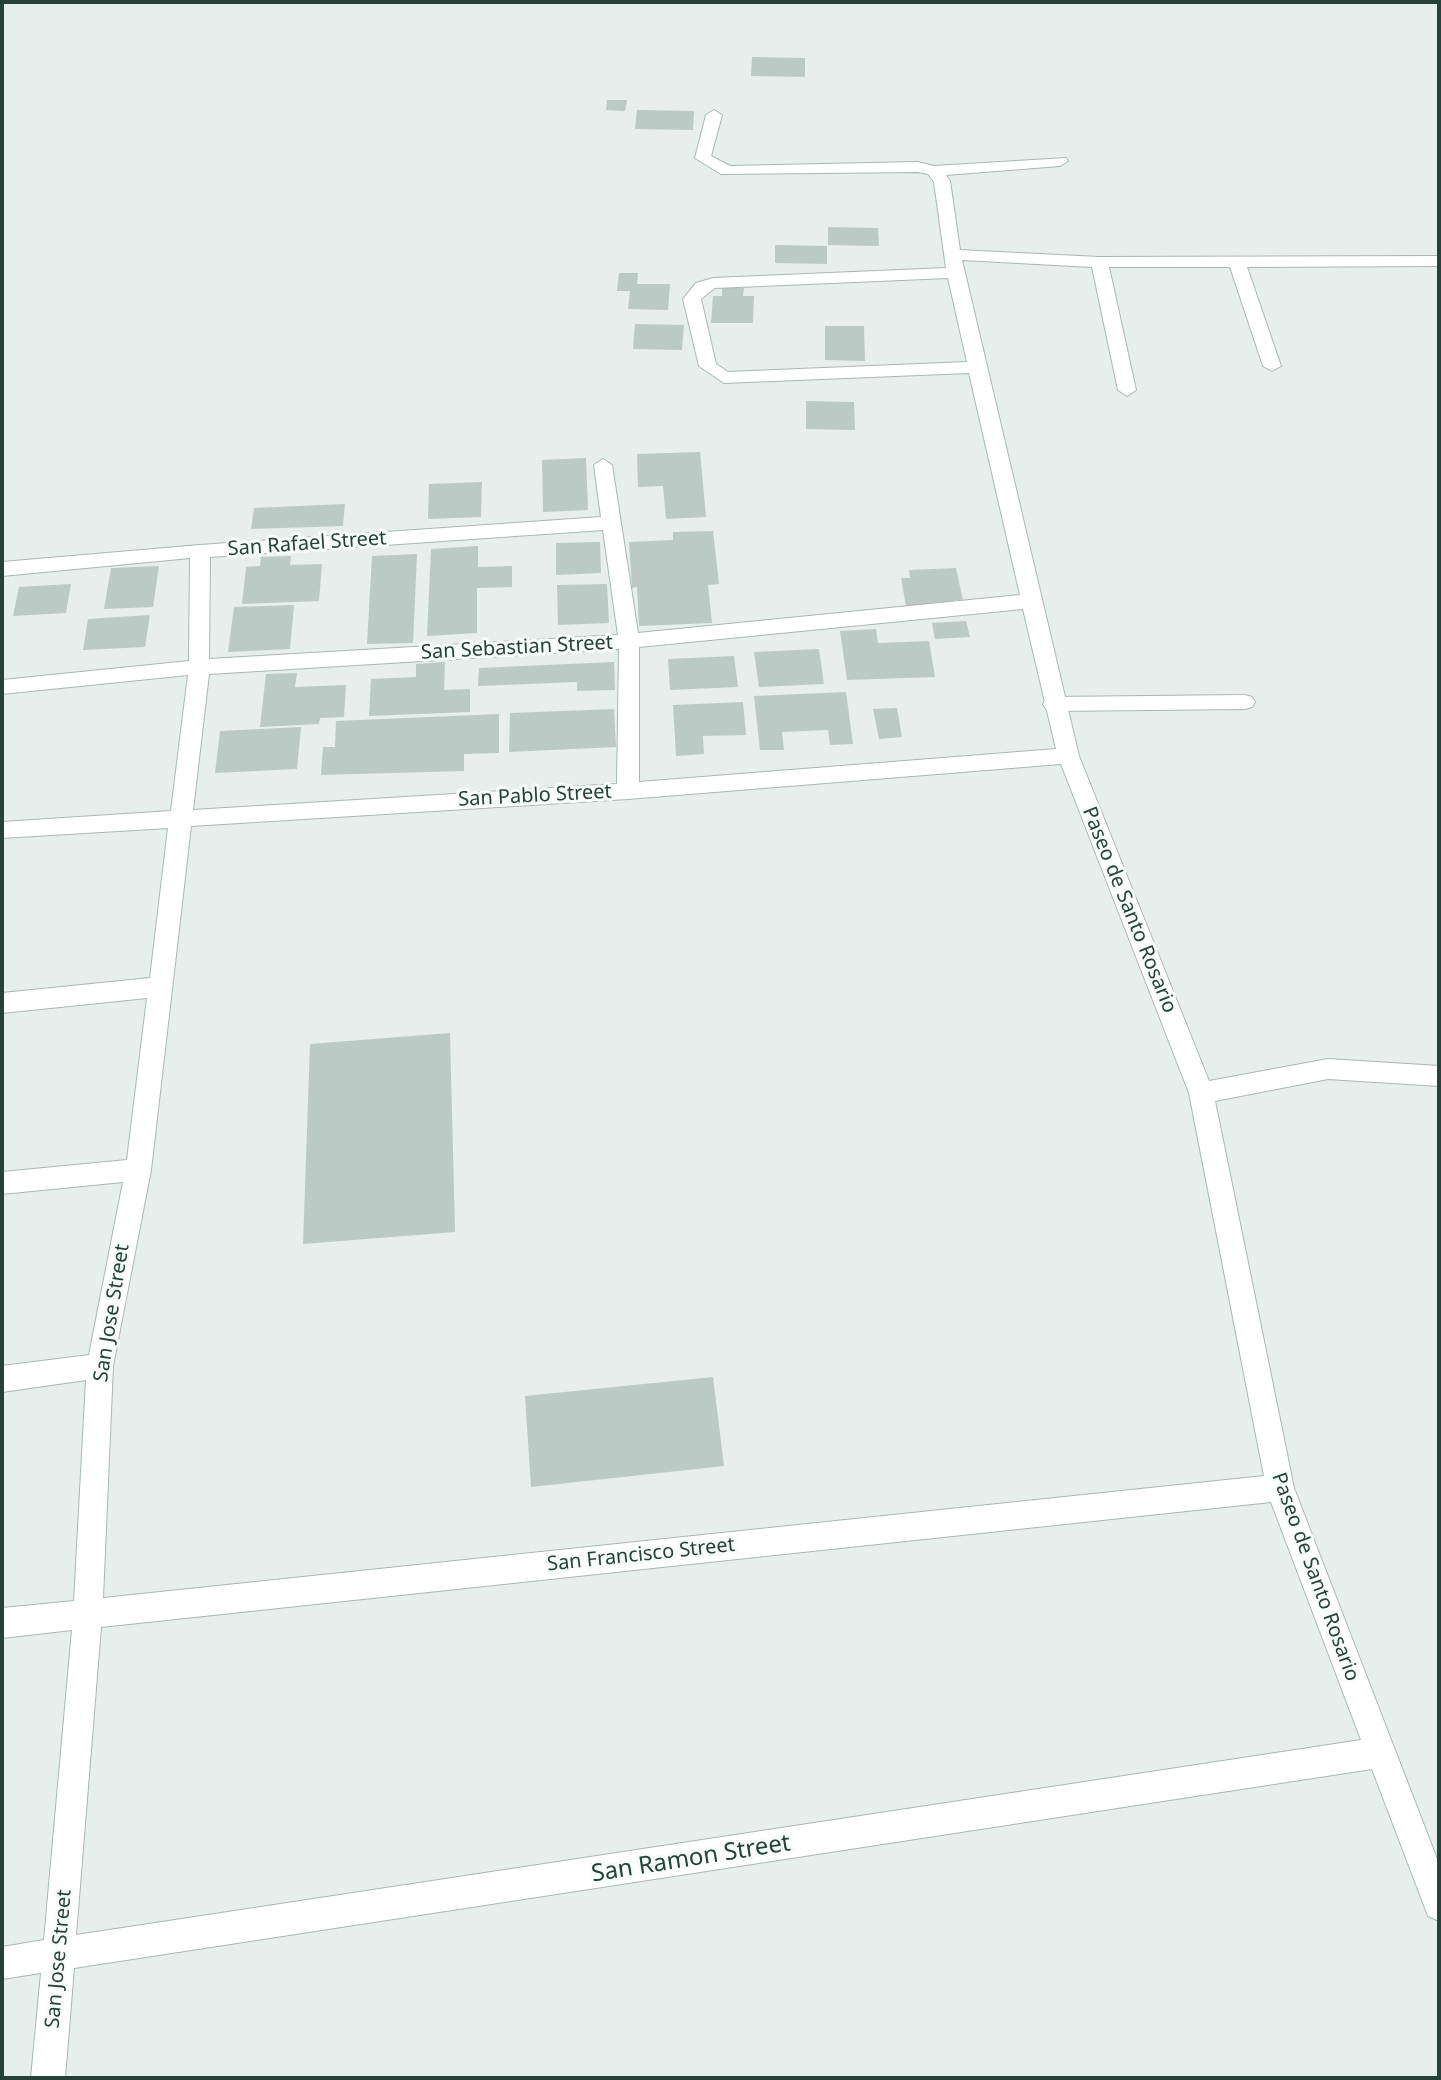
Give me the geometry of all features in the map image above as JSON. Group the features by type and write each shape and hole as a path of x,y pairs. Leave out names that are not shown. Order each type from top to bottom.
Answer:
{"street":[{"path":"714,115 703,158 712,166 727,171 918,167 934,171 1060,161"},
{"name":"Paseo de Santo Rosario","path":"934,171 942,181 953,264 1053,704 1068,756 1201,1093 1280,1488 1439,1905"},
{"path":"977,367 724,378 708,366 692,299 702,287 713,283 953,264 1439,261"},
{"path":"1099,262 1127,390"},
{"path":"1237,262 1272,366"},
{"path":"603,465 629,641 628,791"},
{"name":"San Rafael Street","path":"2,569 200,551 613,523"},
{"name":"San Jose Street","path":"48,2078 88,1613 100,1366 138,1170 199,667 200,551"},
{"name":"San Sebastian Street","path":"2,687 199,667 629,641 1031,601"},
{"path":"1053,704 1245,702"},
{"name":"San Pablo Street","path":"2,830 180,816 628,791 1068,756"},
{"path":"2,1003 158,987"},
{"path":"1201,1093 1328,1069 1439,1076"},
{"path":"2,1183 138,1170"},
{"path":"2,1379 100,1366"},
{"name":"San Francisco Street","path":"2,1623 1280,1488"},
{"name":"San Ramon Street","path":"2,1963 1379,1753"}],"building":[{"path":"752,57 805,58 805,77 751,76"},
{"path":"607,100 627,100 625,111 606,110"},
{"path":"637,110 694,111 693,130 635,129"},
{"path":"828,227 878,228 879,246 828,245"},
{"path":"775,245 827,246 827,264 775,263"},
{"path":"619,273 638,273 637,284 670,284 668,310 628,309 630,291 617,291"},
{"path":"722,288 744,288 743,296 754,296 753,323 711,323 713,296 722,296"},
{"path":"635,324 684,325 682,350 633,349"},
{"path":"825,326 864,326 865,361 825,360"},
{"path":"806,401 854,402 855,430 806,429"},
{"path":"700,452 706,517 666,519 663,486 638,487 637,454"},
{"path":"586,458 588,510 543,512 542,460"},
{"path":"482,482 481,517 428,519 429,484"},
{"path":"345,504 343,526 251,529 254,508"},
{"path":"713,531 719,584 708,585 712,623 639,626 637,587 632,588 629,542 673,540 673,532"},
{"path":"600,542 601,573 556,575 556,543"},
{"path":"478,546 478,567 512,566 512,587 477,588 477,633 427,636 431,549"},
{"path":"417,554 413,643 367,644 372,556"},
{"path":"291,556 290,565 322,564 319,601 242,604 246,567 260,566 261,557"},
{"path":"159,566 153,607 104,609 111,568"},
{"path":"956,568 963,600 954,600 954,604 906,606 901,578 910,578 909,570"},
{"path":"71,584 66,613 13,616 19,587"},
{"path":"607,584 609,623 558,625 557,585"},
{"path":"294,605 290,649 228,652 234,607"},
{"path":"150,615 145,647 83,650 88,619"},
{"path":"966,621 970,637 935,639 932,623"},
{"path":"876,629 878,643 929,641 935,677 847,680 840,631"},
{"path":"819,649 824,684 759,687 754,652"},
{"path":"734,656 738,687 670,690 668,659"},
{"path":"445,662 444,690 470,689 470,712 369,716 371,679 416,677 416,664"},
{"path":"614,662 615,690 577,691 577,682 478,686 479,668"},
{"path":"297,673 295,687 346,685 344,717 320,718 319,724 260,727 266,674"},
{"path":"846,692 853,744 830,745 828,730 782,732 784,750 760,750 754,696"},
{"path":"743,702 746,735 703,736 704,754 676,756 673,705"},
{"path":"897,708 902,737 879,739 873,709"},
{"path":"614,709 616,747 509,752 510,713"},
{"path":"499,714 499,753 464,754 464,771 321,775 323,747 335,747 336,721"},
{"path":"301,727 297,769 215,773 220,731"},
{"path":"450,1033 455,1232 303,1244 310,1044"},
{"path":"713,1377 724,1466 531,1487 525,1396"}]}
